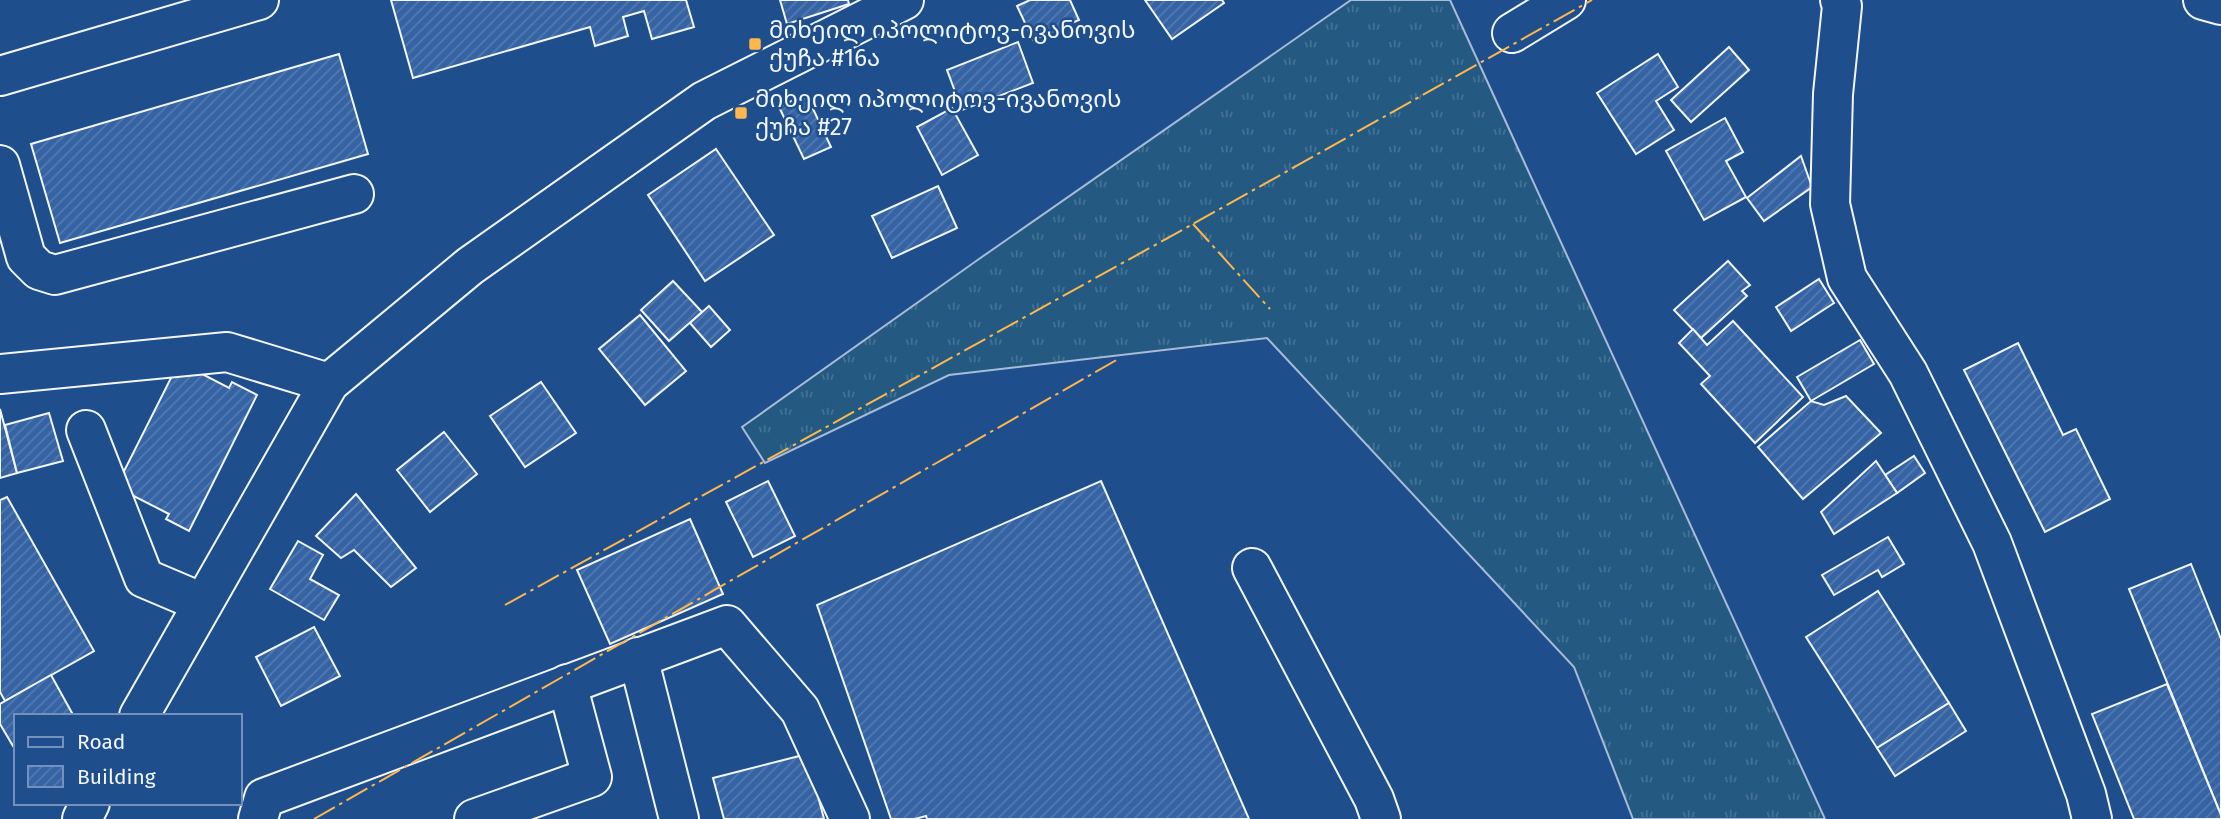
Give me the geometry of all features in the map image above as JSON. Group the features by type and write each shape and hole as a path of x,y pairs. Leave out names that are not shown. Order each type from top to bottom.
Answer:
{"street":[{"path":"0,76 259,0"},
{"path":"140,714 329,383 470,266 704,101 904,0"},
{"path":"1512,33 1566,0"},
{"path":"1840,0 1842,6 1833,94 1830,204 1847,278 1908,373 1992,544 2086,794 2092,819"},
{"path":"2203,0 2221,5"},
{"path":"0,165 26,257 39,270 55,275 354,194"},
{"path":"0,374 227,352 329,383"},
{"path":"86,430 144,578 203,603"},
{"path":"1252,568 1374,799 1381,819"},
{"path":"258,819 264,798 727,625 800,710 850,819"},
{"path":"638,657 679,819"},
{"path":"474,819 592,777 567,684"}],"green space":[{"path":"1351,0 1450,0 1825,819 1633,819 1574,667 1267,338 949,375 765,463 742,427"}],"building":[{"path":"391,0 686,0 694,27 652,39 644,11 623,17 628,36 595,46 590,27 413,78"},
{"path":"780,0 848,0 849,4 787,24"},
{"path":"1030,0 1070,0 1079,20 1033,40 1017,6"},
{"path":"1145,0 1222,0 1224,3 1172,39"},
{"path":"1018,42 1033,83 962,110 947,70"},
{"path":"1729,47 1749,70 1691,122 1671,100"},
{"path":"339,54 368,154 60,243 31,144"},
{"path":"1658,54 1678,87 1656,101 1674,130 1636,154 1597,93"},
{"path":"806,94 831,147 804,159 779,107"},
{"path":"952,108 978,155 942,175 917,127"},
{"path":"1725,118 1743,152 1726,161 1746,197 1704,220 1666,151"},
{"path":"716,149 774,235 705,281 648,195"},
{"path":"1801,156 1812,187 1764,221 1747,198"},
{"path":"938,186 957,228 892,258 872,216"},
{"path":"1728,261 1750,285 1742,291 1747,296 1701,338 1674,310"},
{"path":"1819,279 1834,303 1791,331 1776,307"},
{"path":"673,281 702,312 669,341 641,310"},
{"path":"709,306 730,330 711,347 690,323"},
{"path":"640,315 686,371 645,405 599,349"},
{"path":"1733,321 1803,397 1755,443 1701,384 1710,376 1679,343 1693,329 1707,345"},
{"path":"1860,340 1874,364 1811,401 1797,377"},
{"path":"2018,343 2063,435 2076,429 2110,499 2045,532 1964,370"},
{"path":"179,362 229,388 232,382 257,395 189,531 166,519 169,514 116,487"},
{"path":"541,382 576,433 525,467 490,416"},
{"path":"1846,396 1881,433 1803,499 1758,447 1811,401 1824,405"},
{"path":"0,409 17,473 0,478"},
{"path":"49,413 63,461 17,473 5,425"},
{"path":"444,432 477,474 430,512 397,470"},
{"path":"1914,456 1925,473 1897,493 1885,475"},
{"path":"1876,461 1897,493 1834,534 1821,512"},
{"path":"768,481 795,536 753,557 726,502"},
{"path":"1101,481 1249,819 927,819 926,816 891,819 817,605"},
{"path":"356,494 416,568 391,587 354,550 341,558 316,536"},
{"path":"7,497 94,651 5,701 0,692 0,500"},
{"path":"690,519 723,594 610,644 577,570"},
{"path":"1888,537 1904,564 1882,577 1878,570 1834,595 1822,575"},
{"path":"298,541 323,555 310,579 339,595 324,620 270,589"},
{"path":"2191,564 2221,639 2221,815 2129,589"},
{"path":"1878,591 1949,703 1877,748 1806,637"},
{"path":"314,627 340,676 281,706 256,657"},
{"path":"51,675 72,713 14,714 13,746 0,724 0,704"},
{"path":"2167,684 2221,819 2134,819 2092,714"},
{"path":"1949,703 1966,731 1895,776 1877,748"},
{"path":"807,754 824,819 724,819 713,778"}],"power":[{"path":"505,605 1592,0"},
{"path":"1193,224 1270,309"},
{"path":"314,819 1120,358"}],"place":[{"name":"მიხეილ იპოლიტოვ-ივანოვის ქუჩა #16ა","path":"755,44"},
{"name":"მიხეილ იპოლიტოვ-ივანოვის ქუჩა #27","path":"741,113"}]}
